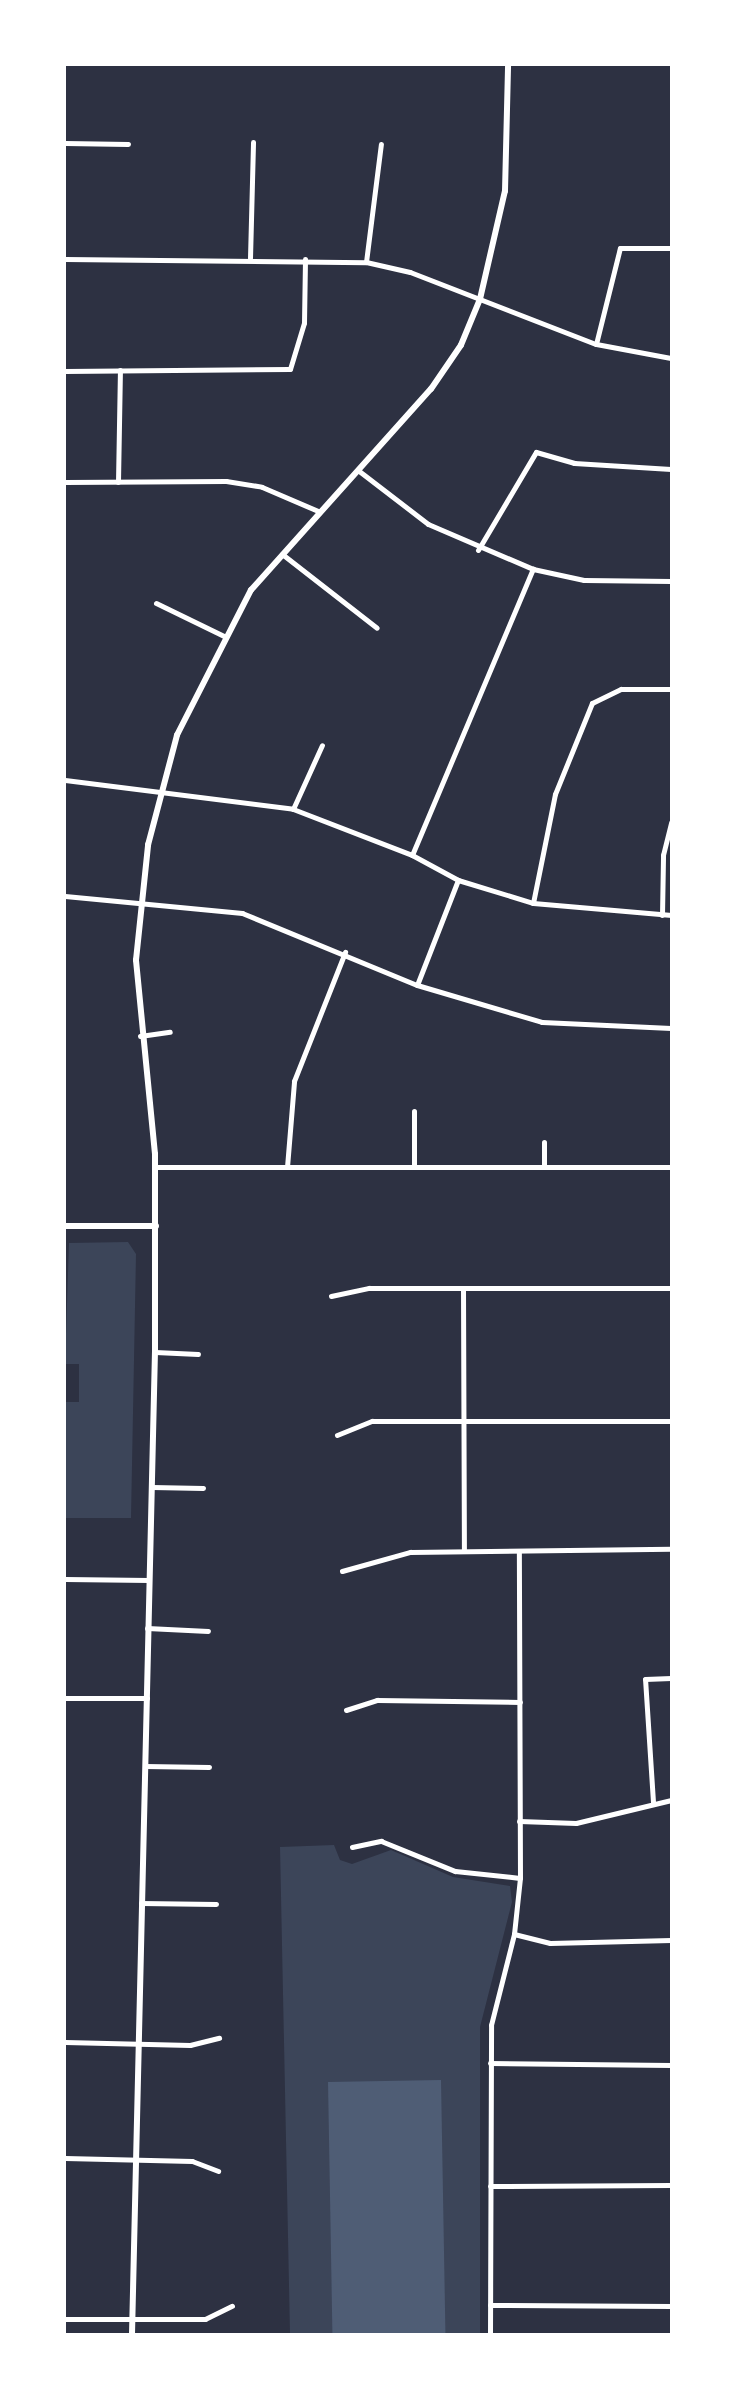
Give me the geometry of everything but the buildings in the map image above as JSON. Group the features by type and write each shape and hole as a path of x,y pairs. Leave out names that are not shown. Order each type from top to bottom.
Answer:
{"street":[{"path":"132,2334 156,1226 156,1167 140,1036 139,905 160,792 177,735 224,636 282,554 318,511 359,471 431,390 461,345 480,299 505,191 508,65"},
{"path":"250,258 253,142"},
{"path":"65,143 128,144"},
{"path":"366,262 381,144"},
{"path":"596,344 620,248 671,247"},
{"path":"65,371 290,369 304,323 306,258"},
{"path":"65,259 306,258 366,262 480,299 596,344 671,358"},
{"path":"118,482 120,370"},
{"path":"478,550 536,452 584,465 671,469"},
{"path":"359,471 428,524 478,550 533,569 584,580 671,581"},
{"path":"65,482 226,481 262,487 318,511"},
{"path":"282,554 377,628"},
{"path":"412,855 533,569"},
{"path":"156,603 224,636"},
{"path":"533,903 555,794 598,695 671,689"},
{"path":"293,808 322,745"},
{"path":"65,780 293,808 412,855 458,880 533,903 671,915"},
{"path":"662,915 663,855 671,822"},
{"path":"417,985 458,880"},
{"path":"65,896 242,913 345,952 417,985 542,1022 671,1028"},
{"path":"287,1167 294,1081 345,952"},
{"path":"140,1036 170,1032"},
{"path":"414,1111 414,1167"},
{"path":"544,1142 544,1167"},
{"path":"156,1167 671,1167"},
{"path":"65,1226 156,1226"},
{"path":"331,1296 369,1288 671,1288"},
{"path":"463,1288 464,1551"},
{"path":"155,1352 198,1354"},
{"path":"337,1435 372,1421 671,1421"},
{"path":"152,1487 202,1488"},
{"path":"342,1571 411,1552 671,1549"},
{"path":"490,2334 490,2063 497,1984 514,1934 520,1878 519,1551"},
{"path":"65,1579 149,1580"},
{"path":"147,1628 208,1630"},
{"path":"653,1802 645,1679 671,1678"},
{"path":"65,1698 147,1698"},
{"path":"346,1710 377,1700 520,1702"},
{"path":"145,1766 209,1767"},
{"path":"519,1821 576,1823 653,1802 671,1800"},
{"path":"352,1847 382,1841 455,1871 520,1878"},
{"path":"141,1903 216,1904"},
{"path":"514,1934 550,1943 671,1940"},
{"path":"65,2042 190,2045 219,2038"},
{"path":"490,2063 671,2065"},
{"path":"65,2158 192,2161 218,2171"},
{"path":"490,2186 671,2185"},
{"path":"490,2305 671,2306"},
{"path":"65,2319 205,2319 232,2306"}],"shaded area":[{"path":"128,1242 136,1254 131,1518 65,1518 65,1402 79,1402 79,1364 65,1364 69,1243"},
{"path":"334,1845 340,1860 352,1864 391,1850 453,1877 510,1886 512,1902 480,2027 480,2334 290,2334 280,1847"},
{"path":"441,2080 445,2334 332,2334 328,2082"}]}
